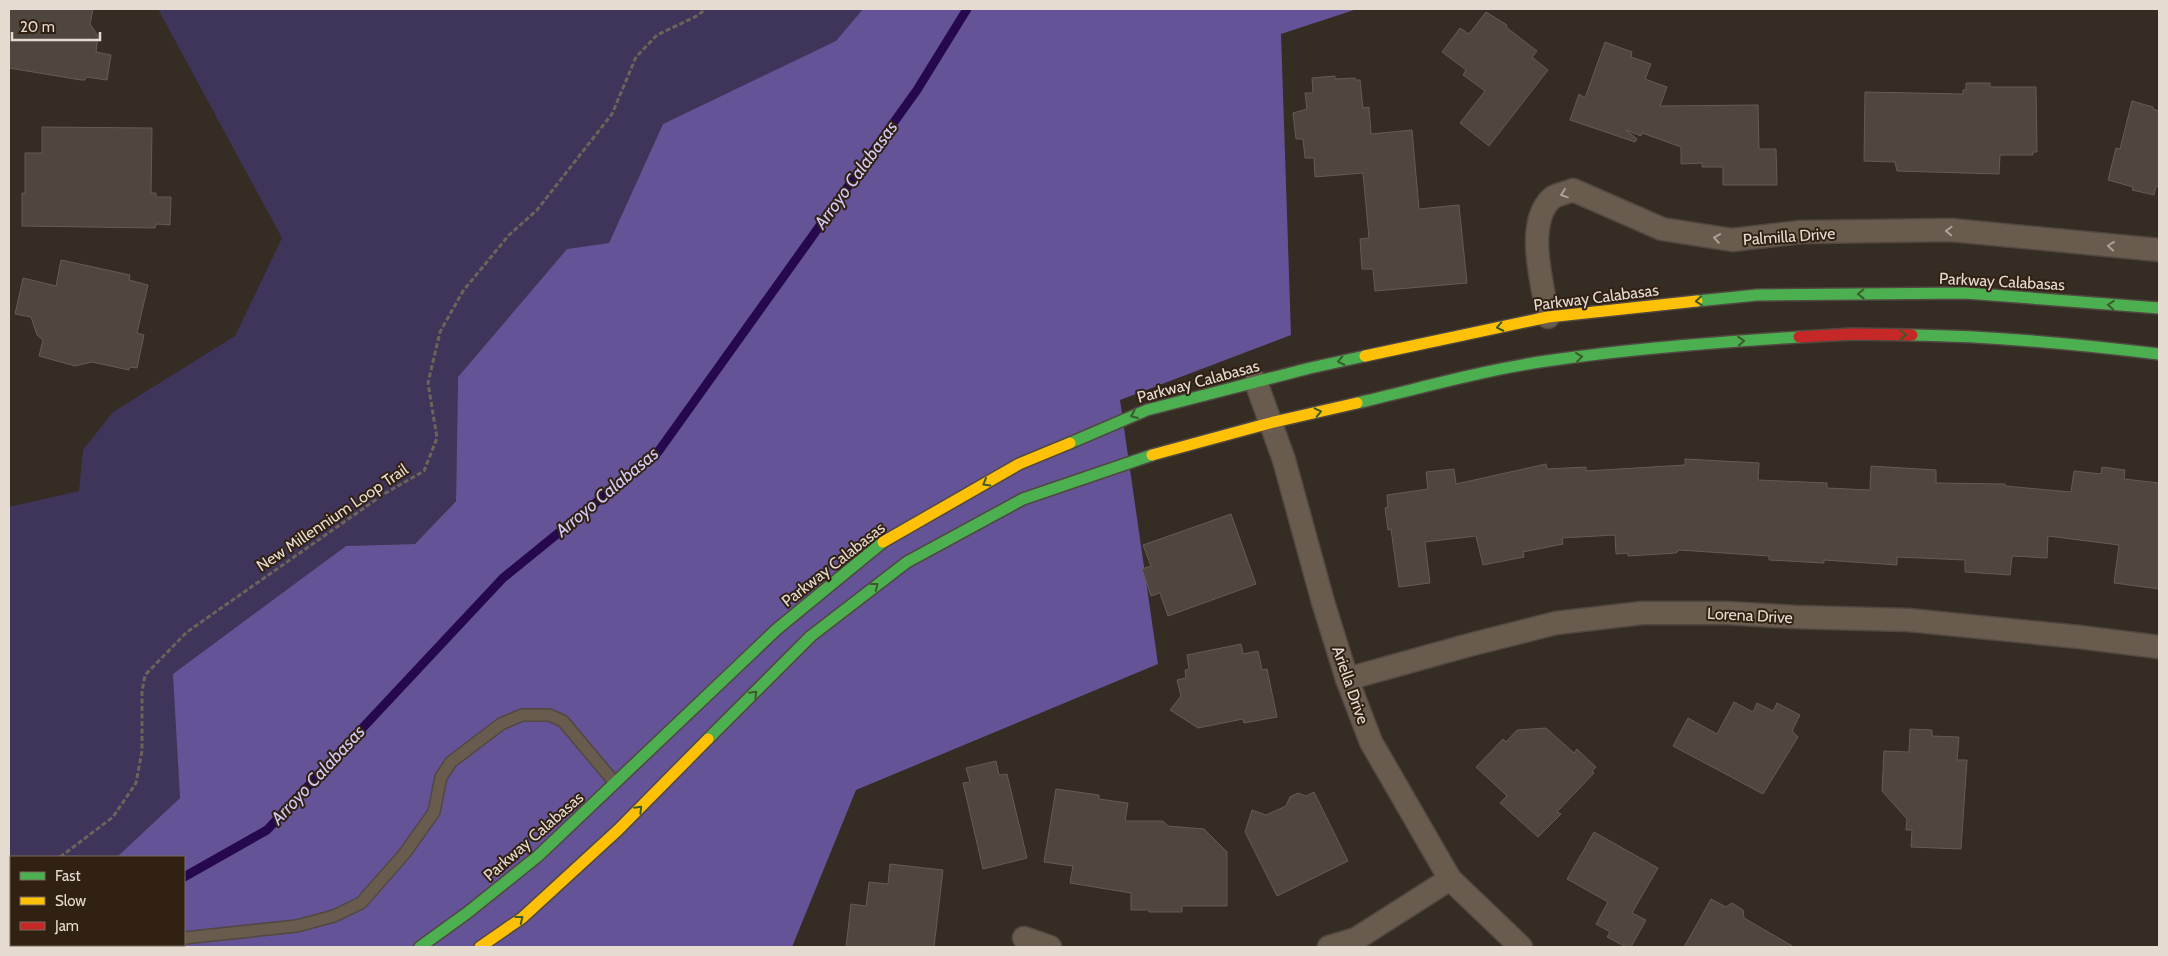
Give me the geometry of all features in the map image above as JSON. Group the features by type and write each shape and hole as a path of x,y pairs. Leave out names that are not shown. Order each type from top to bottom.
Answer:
{"street":[{"name":"Palmilla Drive","path":"1548,321 1538,254 1537,228 1542,214 1552,198 1574,190 1662,229 1732,240 1801,232 1951,230 2159,250"},
{"name":"Parkway Calabasas","path":"420,947 468,913 538,856 777,628 886,539 1019,464 1147,410 1310,368 1548,321 1757,295 1965,293 2159,308"},
{"path":"480,947 522,918 618,830 811,636 907,562 1023,500 1134,460 1270,423 1552,356 1686,344 1852,334 1982,336 2078,344 2159,354"},
{"name":"Ariella Drive","path":"1256,382 1291,484 1323,602 1347,679 1371,742 1450,879 1521,947"},
{"name":"Lorena Drive","path":"1347,679 1469,644 1556,623 1642,614 1726,612 1795,617 1908,620 2079,637 2159,648"},
{"path":"1328,947 1356,938 1450,879"},
{"path":"1024,938 1050,947"}],"lane":[{"path":"185,938 297,926 334,916 361,903 405,853 434,812 441,778 451,762 501,724 522,715 548,715 564,721 616,783"}],"path":[{"name":"New Millennium Loop Trail","path":"61,856 113,817 136,783 142,751 142,692 145,675 187,632 384,494 424,471 437,438 428,383 440,332 463,291 509,235 537,210 612,114 636,57 657,35 706,9"}],"shaded area":[{"path":"158,9 863,9 837,41 663,124 609,243 567,249 458,377 456,500 415,544 346,546 174,674 180,798 118,856 10,856 10,946 22,946 9,947 9,507 79,491 83,450 113,412 235,336 282,238"},
{"path":"863,9 1357,9 1281,34 1291,335 1120,400 1158,664 856,790 792,947 20,947 185,946 185,856 118,856 180,798 173,674 346,546 415,544 456,501 458,377 567,249 609,243 663,124 836,41"}],"building":[{"path":"9,9 93,9 90,24 98,36 96,52 111,55 107,80 86,77 85,80 81,80 9,68"},
{"path":"1486,12 1507,25 1506,27 1537,51 1532,57 1548,70 1489,146 1460,123 1485,91 1463,75 1466,70 1442,52 1460,28 1469,34"},
{"path":"1605,42 1632,52 1631,57 1651,64 1645,79 1667,87 1660,106 1758,105 1759,149 1776,149 1777,185 1723,185 1723,167 1702,167 1702,163 1681,164 1681,147 1642,133 1641,136 1626,130 1637,139 1635,142 1570,120 1579,94 1585,98"},
{"path":"1335,76 1335,79 1355,78 1355,80 1360,80 1363,108 1369,107 1371,134 1412,130 1419,209 1459,205 1467,283 1375,291 1373,269 1362,269 1360,239 1369,238 1363,173 1315,177 1314,158 1305,158 1303,139 1296,139 1293,113 1307,109 1305,93 1313,93 1312,78"},
{"path":"1966,83 1990,83 1990,87 2036,87 2037,152 2033,152 2033,155 2000,155 1999,174 1897,171 1895,162 1864,161 1865,92 1963,94 1963,90 1966,90"},
{"path":"2132,101 2153,107 2153,109 2159,111 2159,187 2156,186 2154,195 2132,190 2133,187 2108,180 2116,148 2120,149"},
{"path":"42,127 152,128 151,193 156,193 156,197 171,197 170,225 156,224 155,228 22,226 22,193 25,193 25,153 42,153"},
{"path":"61,260 130,275 129,280 148,285 137,333 144,335 137,368 130,367 129,370 92,362 75,366 39,356 43,340 37,335 31,317 15,314 23,278 56,286"},
{"path":"1685,459 1759,463 1758,480 1827,483 1827,488 1870,490 1871,466 1936,470 1936,483 2005,484 2005,486 2071,492 2074,471 2101,474 2102,467 2125,470 2124,479 2159,483 2159,589 2114,583 2119,545 2048,536 2047,558 2012,556 2010,575 1965,572 1965,560 1897,557 1897,565 1824,560 1824,563 1769,560 1769,556 1679,550 1676,553 1628,556 1628,553 1616,554 1615,535 1562,538 1563,544 1523,552 1524,557 1483,565 1476,536 1425,542 1430,583 1399,587 1391,529 1388,530 1385,508 1388,507 1387,495 1428,489 1426,472 1454,469 1456,484 1546,464 1547,469 1586,467 1586,471 1685,465"},
{"path":"1231,514 1256,584 1168,616 1160,593 1151,596 1142,569 1151,566 1143,545"},
{"path":"1241,644 1243,654 1258,651 1262,670 1267,669 1277,717 1244,723 1243,719 1198,728 1170,710 1181,696 1177,680 1186,678 1185,670 1189,669 1187,655"},
{"path":"1734,702 1753,712 1757,703 1773,711 1777,703 1800,715 1792,731 1798,737 1763,794 1673,746 1688,718 1717,734"},
{"path":"1546,728 1574,753 1577,749 1596,767 1592,771 1594,773 1557,812 1561,814 1538,837 1500,803 1507,796 1476,767 1503,739 1506,742 1517,730"},
{"path":"1910,729 1932,730 1932,736 1959,737 1957,760 1967,760 1961,849 1911,847 1912,830 1906,830 1907,819 1882,791 1884,751 1909,752"},
{"path":"996,761 999,775 1007,774 1027,858 983,869 963,783 970,782 966,768"},
{"path":"1056,789 1099,795 1099,799 1128,803 1125,821 1163,821 1168,826 1204,829 1227,852 1227,906 1182,906 1182,912 1131,910 1131,893 1070,883 1073,866 1044,862"},
{"path":"1314,792 1348,861 1277,896 1245,832 1252,810 1266,815 1286,806 1290,797 1298,793 1306,796"},
{"path":"1594,832 1658,868 1632,913 1646,920 1631,947 1626,947 1607,937 1610,932 1596,924 1608,902 1567,879"},
{"path":"890,864 943,870 934,947 846,947 851,904 866,906 869,882 888,884"},
{"path":"1711,899 1726,907 1732,903 1743,910 1744,918 1794,947 1684,947"}],"waterway":[{"name":"Arroyo Calabasas","path":"185,876 267,830 503,578 658,452 917,90 967,9"}],"traffic: fast":[{"path":"1697,301 1757,295 1965,293 2159,308"},
{"path":"1912,335 2036,341 2159,354"},
{"path":"1357,403 1479,374 1553,360 1676,346 1799,337"},
{"path":"1070,443 1147,410 1310,368 1365,356"},
{"path":"708,739 811,636 907,562 1023,499 1152,455"},
{"path":"420,947 467,913 538,856 777,629 883,542"}],"traffic: slow":[{"path":"1365,356 1548,317 1697,301"},
{"path":"1152,455 1270,423 1357,403"},
{"path":"883,542 1019,464 1070,443"},
{"path":"480,947 522,918 618,830 708,739"}],"traffic: jam":[{"path":"1799,337 1852,334 1912,335"}]}
